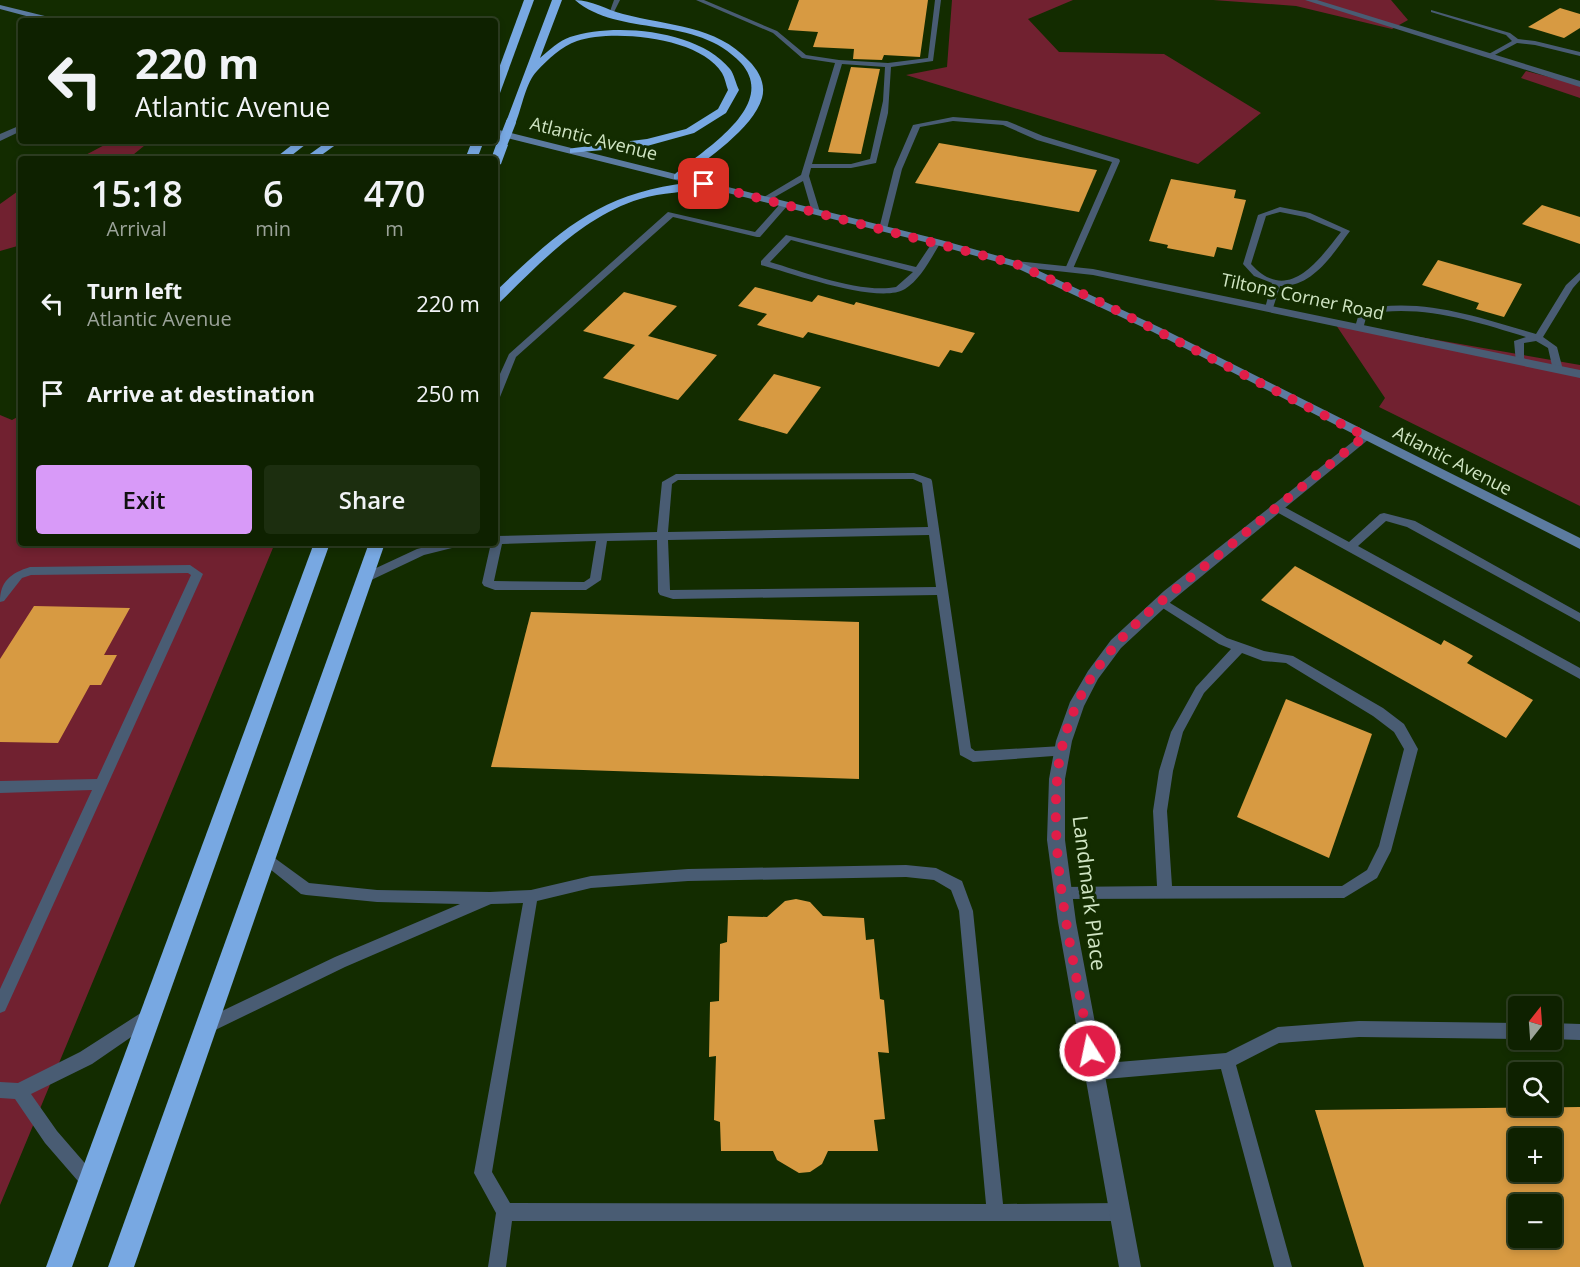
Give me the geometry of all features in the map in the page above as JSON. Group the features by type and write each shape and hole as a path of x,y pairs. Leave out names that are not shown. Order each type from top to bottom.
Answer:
{"highway":[{"path":"498,85 530,0"},
{"path":"498,156 557,0"},
{"path":"580,0 611,13 687,30 715,40 740,56 755,75 758,92 750,111 678,177"},
{"path":"530,72 561,46 574,39 598,33 628,31 668,37 695,46 716,60 730,78 731,93 727,104 712,119 690,131 650,142 574,151"},
{"path":"284,156 300,144"},
{"path":"313,156 331,144"},
{"path":"498,296 578,227 608,208 627,199 669,187 704,184"},
{"path":"59,1267 321,546"},
{"path":"121,1267 376,546"}],"main road":[{"path":"0,7 42,18"},
{"name":"Atlantic Avenue","path":"498,133 938,242 1016,264 1096,300 1580,544"}],"street":[{"path":"1309,0 1580,84"},
{"path":"0,138 18,129"},
{"name":"Tiltons Corner Road","path":"1016,264 1069,269 1269,308 1580,374"},
{"name":"Landmark Place","path":"1130,1267 1094,1072 1056,840 1057,779 1062,751 1076,706 1092,675 1116,644 1162,602 1365,436"}],"lane":[{"path":"611,13 617,0"},
{"path":"699,0 775,32 804,57 888,65 931,60 939,0"},
{"path":"1433,11 1508,34 1516,41"},
{"path":"1489,56 1516,41 1535,43 1580,54"},
{"path":"816,212 805,176 839,62"},
{"path":"808,166 851,166 873,161 883,124 889,81 888,65"},
{"path":"883,229 898,169 917,125 953,119 1004,123 1040,138 1116,161 1069,269"},
{"path":"763,200 805,176"},
{"path":"498,390 512,356 671,214 757,235 784,205"},
{"path":"1280,209 1307,215 1346,231 1313,271 1298,283 1276,283 1254,273 1247,264 1262,215 1280,209"},
{"path":"916,270 789,237 764,263 874,292 897,290 906,284 938,242"},
{"path":"1519,361 1519,341 1538,338 1569,287 1580,275"},
{"path":"1269,308 1276,283"},
{"path":"1360,327 1364,312 1390,308 1429,311 1489,323 1538,338 1552,346 1558,370"},
{"path":"942,591 673,595 664,592 662,536 667,482 676,477 914,476 927,481 965,751 973,757 1062,751"},
{"path":"1277,507 1580,674"},
{"path":"1351,546 1384,517 1410,524 1580,618"},
{"path":"498,540 934,531"},
{"path":"495,546 488,583 495,586 586,586 594,580 602,538"},
{"path":"363,579 421,552 444,546"},
{"path":"0,598 18,576 30,571 190,569 197,574 0,1006"},
{"path":"1063,893 1344,892 1372,874 1386,847 1411,749 1399,728 1378,712 1289,659 1263,656 1239,648 1214,636 1162,602"},
{"path":"1165,892 1160,811 1166,771 1177,732 1200,690 1239,648"},
{"path":"0,787 101,784"},
{"path":"265,857 306,889 377,896 490,898 531,896 591,882 688,875 906,871 936,874 957,886 966,911 995,1213"},
{"path":"497,1267 505,1212 483,1173 531,896"},
{"path":"206,1027 340,962 490,898"},
{"path":"0,1090 19,1090 86,1058 151,1014"},
{"path":"1094,1072 1227,1061 1278,1035 1359,1029 1508,1031"},
{"path":"1562,1031 1580,1032"},
{"path":"1227,1061 1283,1267"},
{"path":"19,1090 51,1137 90,1182"},
{"path":"505,1212 1120,1212"}],"shaded area":[{"path":"952,0 1073,0 1028,19 1059,52 1164,54 1261,113 1198,164 906,75 947,67"},
{"path":"1213,0 1391,0 1408,20 1392,29 1296,6"},
{"path":"1526,71 1580,85 1580,98 1521,78"},
{"path":"106,144 146,144 132,156 84,156"},
{"path":"18,191 18,246 0,251 0,204"},
{"path":"1334,322 1580,365 1580,506 1379,407 1385,398"},
{"path":"0,415 12,420 18,417 18,546 274,546 0,1205"}],"building":[{"path":"799,0 928,0 920,57 884,55 882,60 853,59 854,49 813,47 818,32 788,30"},
{"path":"1560,8 1580,14 1580,28 1564,38 1528,27"},
{"path":"851,67 880,69 861,154 828,152"},
{"path":"939,143 1097,170 1079,212 915,183"},
{"path":"1171,179 1236,190 1234,198 1246,200 1232,250 1217,247 1214,257 1167,248 1168,245 1149,241"},
{"path":"1542,205 1580,217 1580,244 1522,224"},
{"path":"1438,260 1522,284 1504,317 1476,309 1479,303 1422,285"},
{"path":"755,287 812,302 818,295 854,305 856,302 975,333 962,353 950,350 939,367 808,332 803,338 757,325 767,314 738,306"},
{"path":"624,292 677,306 648,336 717,355 678,400 603,378 635,345 583,331"},
{"path":"774,374 821,387 787,434 738,420"},
{"path":"1295,566 1441,645 1444,640 1473,656 1467,663 1533,700 1506,738 1261,600"},
{"path":"34,606 130,608 104,655 117,655 101,685 90,685 58,743 0,742 0,659"},
{"path":"531,612 859,622 859,779 491,767"},
{"path":"1286,699 1372,734 1329,858 1237,817"},
{"path":"796,899 810,902 823,916 864,918 866,940 874,939 880,999 884,1000 889,1053 878,1052 885,1119 874,1120 878,1151 828,1151 822,1164 810,1172 799,1173 777,1160 773,1151 721,1151 720,1122 714,1120 716,1056 709,1057 710,1002 719,1001 720,944 727,942 728,916 767,917 785,901"},
{"path":"1562,1107 1580,1107 1580,1267 1364,1267 1315,1110 1508,1108 1508,1116 1562,1116"}],"route":[{"path":"704,184 938,242 1016,264 1157,330 1365,436 1169,595 1116,644 1092,675 1076,706 1064,741 1057,779 1056,840 1067,922 1090,1051"}]}
